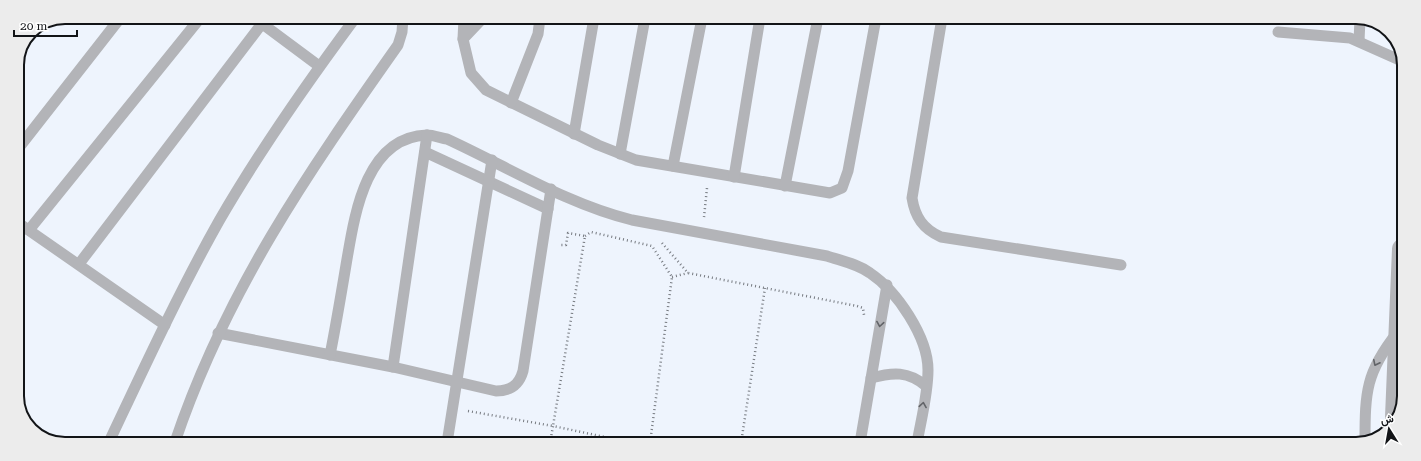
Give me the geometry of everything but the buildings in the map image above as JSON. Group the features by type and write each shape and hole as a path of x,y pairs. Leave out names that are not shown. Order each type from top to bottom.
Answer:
{"street":[{"path":"1396,405 1397,374"}],"lane":[{"path":"24,141 116,24"},
{"path":"29,230 195,24"},
{"path":"79,264 257,24"},
{"path":"267,24 319,66"},
{"path":"111,437 165,325 219,221 251,168 319,66 351,24"},
{"path":"177,437 188,405 218,333 242,285 292,200 329,142 398,45 403,24"},
{"path":"464,24 463,39 470,72 486,90 574,134 636,160 830,193 842,188 848,171 875,24"},
{"path":"463,39 477,24"},
{"path":"511,103 538,34 539,24"},
{"path":"574,134 593,24"},
{"path":"620,154 644,24"},
{"path":"673,166 701,24"},
{"path":"734,177 759,24"},
{"path":"785,186 817,24"},
{"path":"941,24 912,198 921,223 940,237 1121,265"},
{"path":"1359,41 1360,24"},
{"path":"1278,32 1341,37 1359,41 1382,54 1396,59"},
{"path":"330,355 354,220 360,196 371,173 386,153 405,139 427,135 447,139 604,213 662,226 835,258 869,272 887,285 901,303 925,348 928,371 918,437"},
{"path":"393,367 427,135"},
{"path":"425,152 548,209"},
{"path":"447,437 492,160"},
{"path":"218,333 393,367 496,391 506,391 514,387 520,380 551,189"},
{"path":"24,227 165,325"},
{"path":"861,437 887,285"},
{"path":"1365,436 1365,410 1370,378 1382,352 1397,332"},
{"path":"871,378 885,374 902,373 918,379 926,386"}],"path":[{"path":"703,233 709,172"},
{"path":"662,226 662,242 688,273"},
{"path":"542,245 566,245 568,233 584,236 591,232 652,246 672,277 651,437"},
{"path":"551,437 584,236"},
{"path":"672,277 688,273 857,306 863,308 865,317"},
{"path":"742,437 765,288"},
{"path":"452,409 553,426 605,437"}]}
